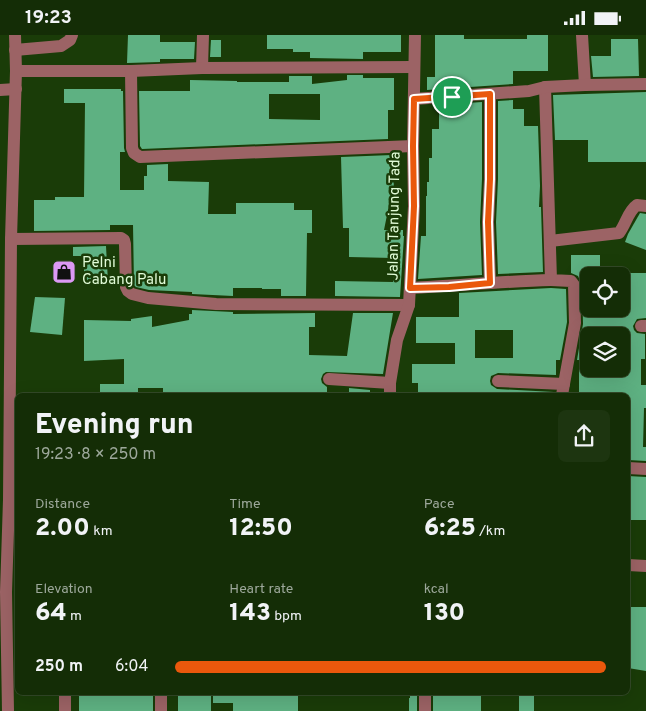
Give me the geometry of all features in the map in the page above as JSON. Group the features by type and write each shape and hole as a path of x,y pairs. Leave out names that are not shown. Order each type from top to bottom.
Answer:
{"street":[{"path":"8,711 12,631 3,592 13,500 14,414 5,351 16,89 15,35"},
{"path":"15,49 61,46 70,40 72,35"},
{"path":"202,68 203,35"},
{"name":"Jalan Tanjung Tada","path":"390,389 397,340 409,305 414,206 415,35"},
{"path":"582,35 585,85"},
{"path":"16,71 414,67"},
{"path":"131,71 132,148 134,153 140,157 413,146"},
{"path":"414,99 529,91 545,87 646,84"},
{"path":"545,87 551,280"},
{"path":"0,90 16,89"},
{"path":"490,94 488,222 490,283"},
{"path":"550,241 619,233 626,223 632,208 636,205 646,206"},
{"path":"11,239 122,238 125,244 126,287 132,294 148,298 216,304 409,305"},
{"path":"410,288 551,280 571,281 574,285 575,323 563,390 498,381"},
{"path":"329,379 390,389"},
{"path":"630,468 646,469"},
{"path":"630,565 646,566"},
{"path":"65,695 65,711"},
{"path":"161,711 162,695"},
{"path":"425,695 425,711"}],"building":[{"path":"128,35 160,35 160,42 195,42 194,59 160,59 160,62 127,63"},
{"path":"267,35 401,35 401,52 363,52 363,59 310,58 310,52 293,52 293,49 267,49"},
{"path":"435,35 464,35 464,39 527,39 527,35 548,35 548,71 513,71 513,84 427,90 427,77 435,77"},
{"path":"611,39 638,39 639,76 593,77 591,56 611,56"},
{"path":"211,40 221,40 221,57 210,57"},
{"path":"347,75 363,75 363,78 394,78 394,110 388,110 388,139 142,149 140,146 139,91 190,91 190,80 289,82 289,76 312,76 312,84 347,80","holes":["269,94 320,94 320,120 269,119"]},
{"path":"64,89 121,89 123,91 125,152 120,152 120,190 144,190 144,176 147,176 147,165 168,164 168,181 209,182 208,214 236,214 236,203 294,203 294,210 312,210 312,233 307,233 306,296 281,296 281,289 233,288 233,296 192,294 192,292 149,290 136,287 134,285 133,225 110,225 110,230 34,231 34,200 55,200 55,197 84,197 85,103 64,103"},
{"path":"646,92 646,162 588,162 588,140 555,140 553,95"},
{"path":"513,100 513,109 524,109 524,126 538,126 539,207 541,207 543,272 498,274 496,222 498,101"},
{"path":"482,102 480,222 482,275 418,279 421,236 426,236 426,196 427,182 429,182 429,158 432,158 432,129 439,129 439,105"},
{"path":"392,155 395,205 389,205 384,230 403,230 400,297 335,296 335,281 393,282 393,258 349,257 349,228 343,228 341,157"},
{"path":"640,213 646,214 646,250 625,242"},
{"path":"106,246 108,282 84,282 84,256 73,256 73,247"},
{"path":"571,255 600,255 600,267 580,267 580,280 578,276 571,273"},
{"path":"630,273 646,273 646,318 637,319 633,326 637,333 645,334 645,359 641,359 641,385 646,385 643,447 646,447 646,461 630,460 630,393 579,393 579,369 580,377 630,377 630,327 582,327 583,317 630,317"},
{"path":"551,288 566,289 567,322 560,360 556,360 556,375 498,373 491,376 490,381 491,385 497,389 554,393 418,393 418,383 412,383 412,364 455,364 455,343 416,343 416,317 459,317 459,293","holes":["475,330 513,330 513,358 475,358"]},
{"path":"35,297 65,298 62,335 30,332"},
{"path":"192,310 233,312 233,314 315,313 315,327 309,327 309,355 347,356 353,313 393,313 383,374 326,372 321,379 322,383 327,387 327,393 163,393 163,388 138,388 138,393 100,393 100,384 124,384 124,359 84,361 84,320 131,321 131,319 152,316 152,327 189,320 189,314 192,314"},
{"path":"580,342 580,360 577,360"},
{"path":"349,388 370,390 370,393 349,393"},
{"path":"630,476 646,477 646,520 630,520"},
{"path":"630,607 646,607 646,671 630,668"},
{"path":"79,695 153,695 153,711 79,711"},
{"path":"178,695 211,695 211,711 178,711"},
{"path":"213,695 298,695 298,711 233,711 233,703 213,703"},
{"path":"410,695 417,695 417,711 409,711"},
{"path":"433,695 481,695 481,711 433,711"},
{"path":"519,695 534,695 534,711 519,711"}],"place":[{"name":"Pelni Cabang Palu","path":"64,272"}],"route":[{"path":"490,94 488,222 490,283 410,288 414,206 414,99 452,97 490,94"}]}
